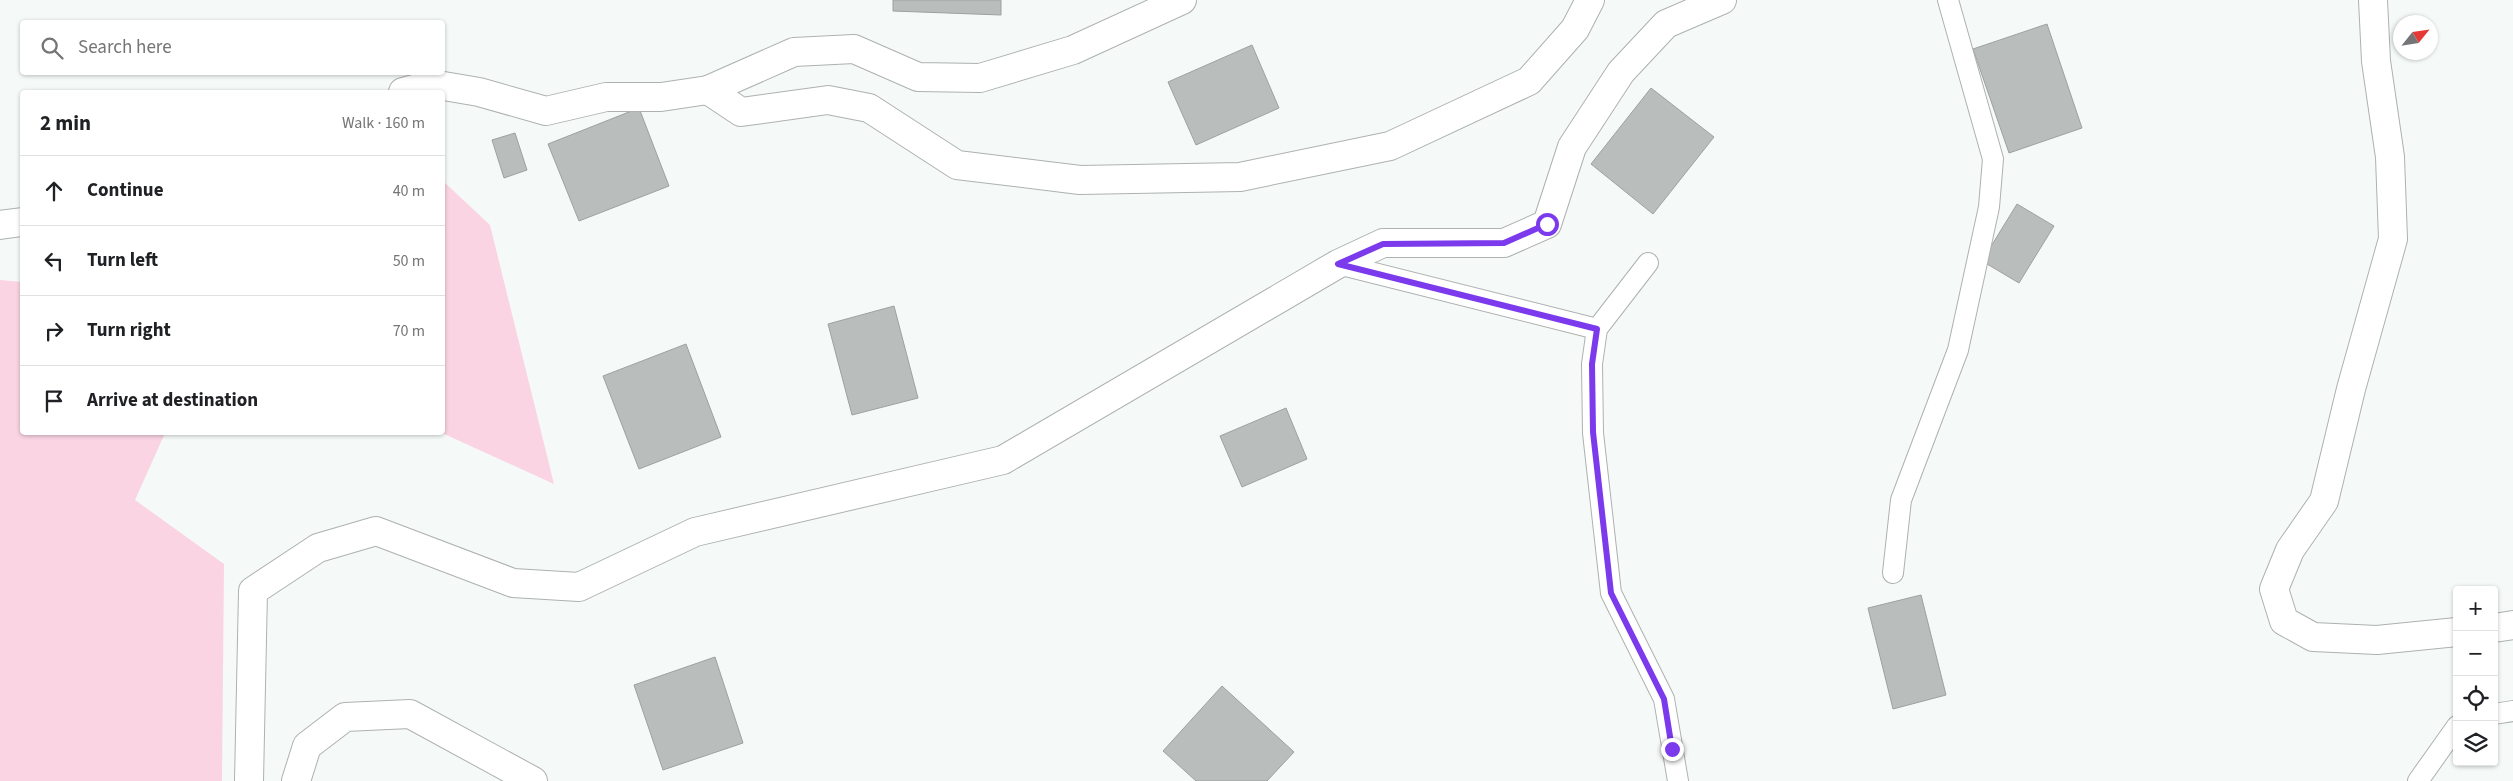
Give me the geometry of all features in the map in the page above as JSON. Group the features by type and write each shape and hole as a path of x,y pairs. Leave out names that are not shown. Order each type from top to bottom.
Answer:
{"street":[{"path":"410,90 432,84 479,92 546,111 606,97 661,98 708,90 794,52 854,49 918,77 980,78 1073,50 1182,0"},
{"path":"708,90 741,112 828,100 868,108 957,166 1080,180 1240,177 1390,146 1529,81 1575,29 1590,0"},
{"path":"250,781 254,591 318,548 376,531 513,583 579,587 695,532 1004,460 1338,264 1383,244 1504,243 1547,224 1572,148 1621,72 1666,24 1722,0"},
{"path":"2373,0 2376,60 2390,157 2392,239 2351,388 2324,501 2290,550 2274,589 2284,621 2313,637 2377,640 2453,632"},
{"path":"0,225 20,222"},
{"path":"2498,627 2513,625"},
{"path":"296,781 307,746 344,717 410,714 533,781"}],"lane":[{"path":"1893,573 1901,500 1958,350 1989,207 1993,158 1948,0"},
{"path":"1338,264 1597,329"},
{"path":"1648,264 1597,329 1592,364 1593,432 1611,593 1664,699 1678,781"},
{"path":"2498,713 2513,711"},
{"path":"2418,781 2453,732"}],"shaded area":[{"path":"445,183 490,225 554,484 445,434"},
{"path":"0,280 20,282 20,435 164,435 135,500 224,564 222,781 0,781"}],"building":[{"path":"893,0 1001,0 1001,15 893,11"},
{"path":"2047,24 2082,128 2009,153 1973,49"},
{"path":"1252,45 1279,108 1196,145 1168,82"},
{"path":"1651,88 1714,137 1653,214 1591,164"},
{"path":"639,108 669,186 579,221 548,144"},
{"path":"515,133 527,170 504,178 492,140"},
{"path":"2017,204 2054,226 2019,283 1982,261"},
{"path":"894,306 918,398 852,415 828,324"},
{"path":"686,344 721,437 639,469 603,376"},
{"path":"1286,408 1307,459 1242,487 1220,436"},
{"path":"1921,595 1946,695 1893,709 1868,608"},
{"path":"715,657 743,743 663,770 634,685"},
{"path":"1222,686 1294,752 1267,781 1196,781 1163,751"}],"route":[{"path":"1547,224 1504,243 1383,244 1338,264 1597,329 1592,364 1593,432 1611,593 1664,699 1672,749"}]}
